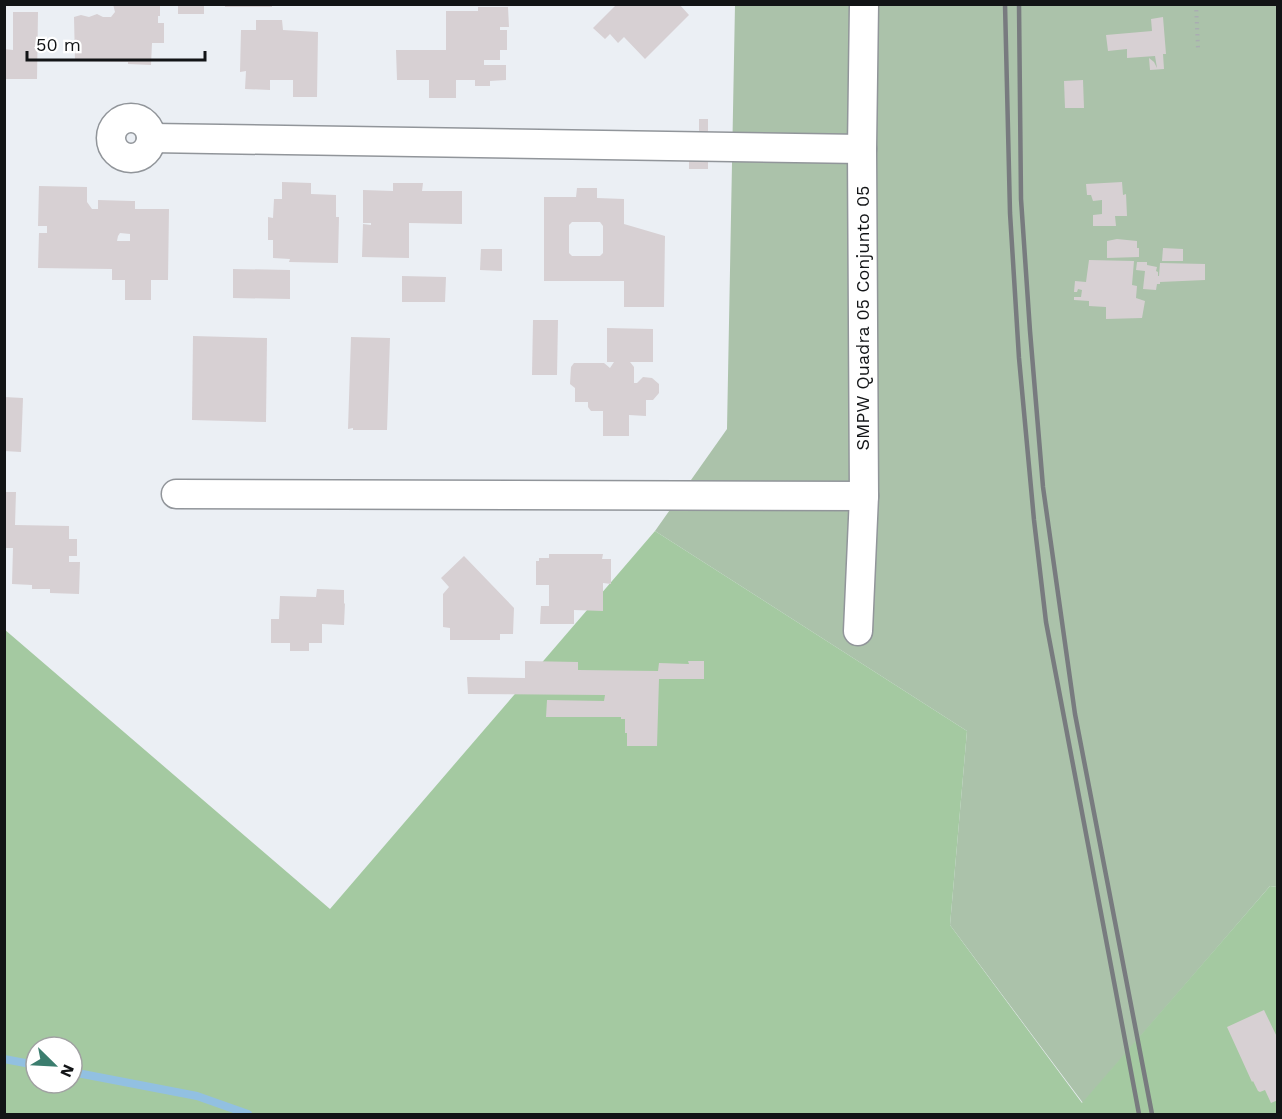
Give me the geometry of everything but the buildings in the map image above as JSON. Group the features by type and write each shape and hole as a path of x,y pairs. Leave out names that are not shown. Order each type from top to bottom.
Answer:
{"street":[{"name":"SMPW Quadra 05 Conjunto 05","path":"858,630 864,496 862,149 864,4"},
{"path":"106,138 117,152 124,157 131,158 146,152 151,138 862,149"},
{"path":"176,494 864,496"}],"path":[{"path":"1196,4 1198,48"}],"green space":[{"path":"735,5 1277,5 1277,887 1270,886 1083,1103 950,925 967,731 655,531 727,429"},
{"path":"655,531 967,731 950,925 1082,1103 1270,886 1277,887 1277,1114 5,1114 4,629 330,909"}],"waterway":[{"path":"4,1059 24,1063"},
{"path":"84,1074 197,1096 248,1114"}],"railway":[{"path":"1005,4 1010,213 1019,358 1046,622 1139,1114"},
{"path":"1019,4 1021,199 1043,487 1075,714 1152,1114"}]}
